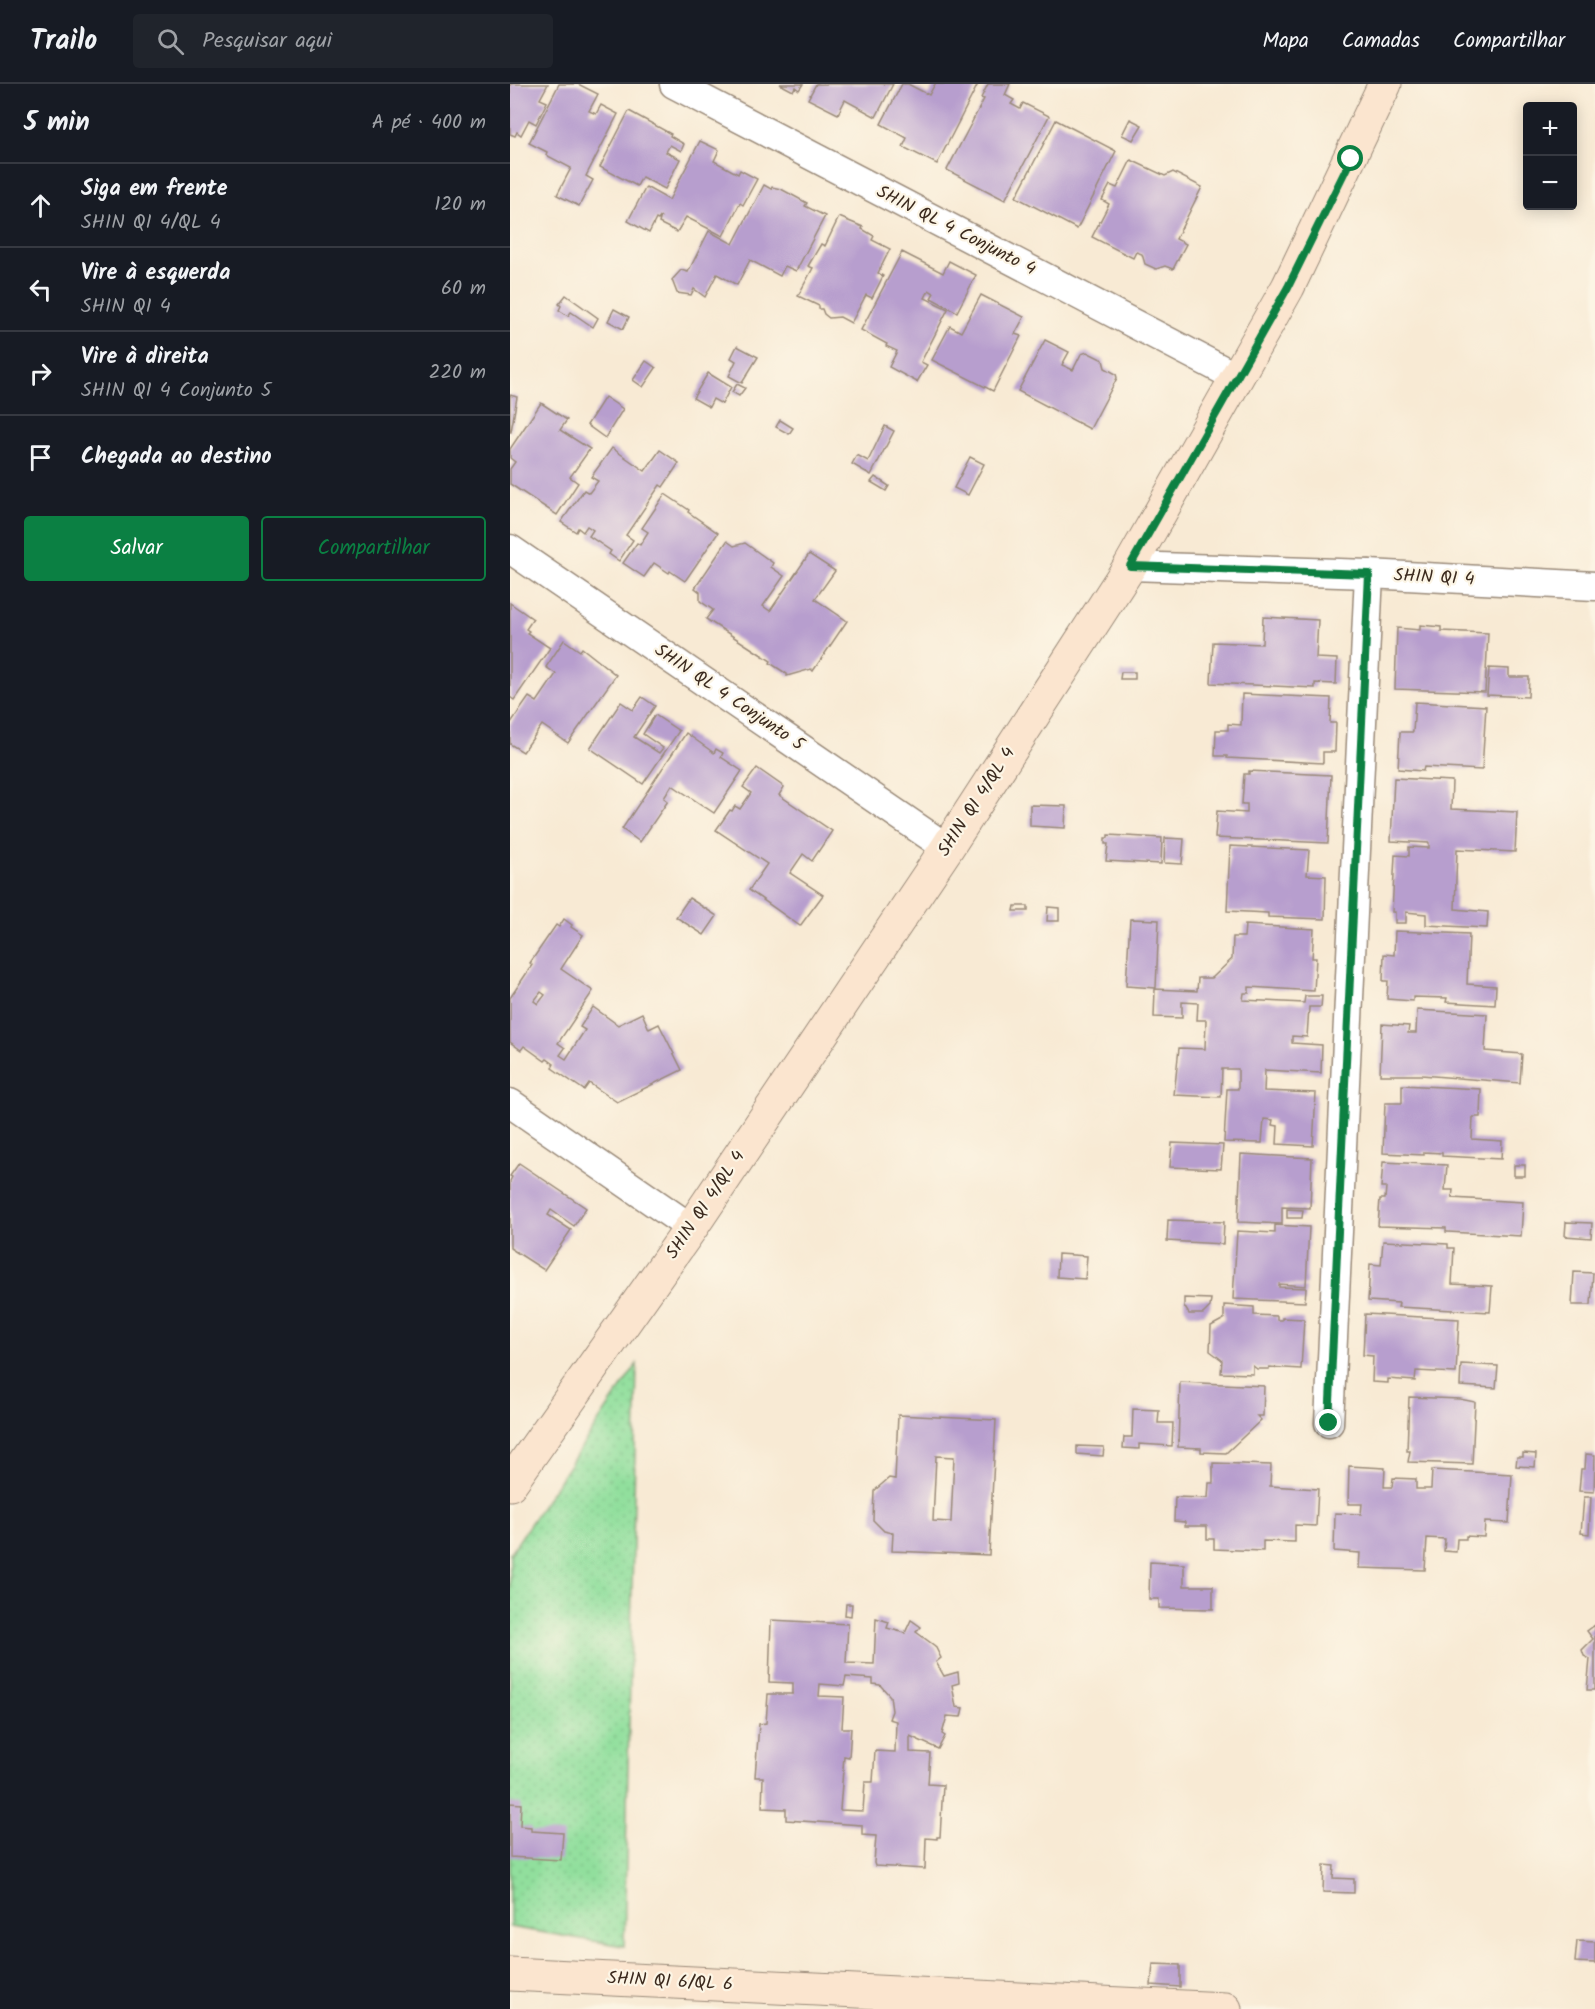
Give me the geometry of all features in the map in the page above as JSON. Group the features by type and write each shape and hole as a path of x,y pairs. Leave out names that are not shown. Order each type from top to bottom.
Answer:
{"street":[{"name":"SHIN QL 4 Conjunto 4","path":"674,84 1238,378"},
{"name":"SHIN QI 4/QL 4","path":"510,1484 691,1228 947,848 1130,566 1288,287 1385,84"},
{"name":"SHIN QL 4 Conjunto 5","path":"510,549 947,848"},
{"name":"SHIN QI 4","path":"1130,566 1369,574 1595,586"},
{"path":"1329,1423 1369,574"},
{"path":"510,1103 691,1228"},
{"name":"SHIN QI 6/QL 6","path":"510,1974 1225,2009"}],"green space":[{"path":"637,1364 624,1946 510,1927 510,1554"}],"building":[{"path":"510,84 548,84 540,99 547,102 536,124 529,120 521,135 517,132 515,136 510,134"},
{"path":"559,84 578,84 598,94 589,111 596,114 601,105 618,114 586,176 593,180 579,206 557,195 571,168 529,143"},
{"path":"780,84 803,84 799,90 795,87 793,91"},
{"path":"816,84 893,84 876,117 845,100 838,114 808,99"},
{"path":"902,84 908,84 929,95 935,84 978,84 937,164 903,147 907,138 881,124"},
{"path":"988,84 1010,84 1005,95 1014,100 1011,104 1020,109 1023,103 1049,116 1005,200 947,170 984,99 981,98"},
{"path":"629,111 671,134 670,136 684,144 681,151 670,145 666,152 680,159 665,189 642,177 637,186 600,167"},
{"path":"1130,119 1142,125 1133,140 1122,135"},
{"path":"1056,120 1116,151 1077,229 1016,197"},
{"path":"700,141 719,150 714,161 738,174 740,170 757,179 743,205 740,203 723,236 686,217 677,232 659,223 661,216 658,220 656,219 649,233 628,221 646,187 669,200"},
{"path":"1131,160 1165,176 1173,172 1202,187 1176,239 1186,244 1173,269 1165,266 1156,269 1145,264 1142,254 1136,252 1133,258 1092,237 1109,204 1102,200 1110,185 1117,188"},
{"path":"764,185 771,189 772,187 781,189 807,203 805,206 825,216 796,271 785,266 780,276 750,260 737,285 717,274 705,297 694,289 691,295 677,293 672,280 681,270 688,272 709,231 733,244"},
{"path":"839,217 863,227 862,229 874,236 872,240 890,249 878,273 883,276 872,298 866,295 851,323 840,317 829,318 822,309 819,309 819,306 798,296 813,268 808,266 821,244 825,246"},
{"path":"902,252 943,273 949,261 976,275 957,312 931,298 934,293 929,290 925,298 948,309 921,362 927,365 917,382 889,367 897,351 861,330"},
{"path":"566,295 598,318 593,327 571,312 568,316 559,310 561,306 559,304"},
{"path":"981,295 1024,317 1015,334 1021,336 993,391 932,360 950,326 961,332"},
{"path":"614,309 629,317 623,329 608,321"},
{"path":"1045,340 1069,352 1062,365 1073,370 1081,354 1087,352 1103,360 1105,368 1116,374 1117,378 1090,429 1018,391"},
{"path":"737,346 758,357 742,383 729,376 736,361 731,358"},
{"path":"646,361 656,368 643,387 633,380"},
{"path":"708,373 731,387 722,404 713,399 709,407 693,398"},
{"path":"737,384 745,388 739,396 732,392"},
{"path":"510,395 517,397 511,432 510,432"},
{"path":"605,397 623,409 605,438 587,425"},
{"path":"541,403 567,420 560,430 590,449 570,477 578,483 557,515 510,484 510,469 515,462 510,458 510,449"},
{"path":"780,420 793,428 789,434 776,427"},
{"path":"885,426 894,431 871,475 852,464 857,455 868,461"},
{"path":"612,448 645,471 660,450 679,463 663,487 660,485 626,535 633,540 619,561 609,554 611,551 589,536 593,530 587,526 583,532 578,528 576,532 561,522 584,490 589,493 598,481 591,477"},
{"path":"970,457 984,464 968,495 954,488"},
{"path":"875,477 889,486 886,491 871,482"},
{"path":"665,494 718,533 685,581 654,563 644,577 623,563 637,543 640,545 648,532 642,528"},
{"path":"727,541 734,546 745,543 773,563 771,567 784,576 763,606 770,611 809,554 835,571 815,599 847,621 813,671 811,669 787,676 770,663 771,661 706,619 713,610 700,601 700,592 695,588"},
{"path":"510,603 533,619 526,629 529,631 527,633 550,648 514,700 510,697"},
{"path":"1263,617 1318,620 1316,658 1337,659 1336,684 1315,683 1315,688 1211,683 1213,642 1262,644"},
{"path":"1420,625 1441,627 1441,631 1488,633 1485,692 1395,689 1397,628 1420,630"},
{"path":"564,640 580,651 582,648 616,675 568,743 542,725 523,752 510,744 510,724 529,697 537,702 556,674 546,667"},
{"path":"1489,668 1509,669 1509,677 1529,677 1528,697 1487,695"},
{"path":"1121,672 1135,672 1135,679 1120,679"},
{"path":"1242,694 1331,698 1330,723 1336,723 1335,752 1323,752 1323,763 1215,756 1216,730 1228,730 1228,724 1241,725"},
{"path":"642,697 655,706 634,737 659,753 663,748 643,734 655,715 679,731 643,784 590,748 621,702 633,710"},
{"path":"1415,702 1486,706 1482,770 1424,767 1423,771 1398,769 1400,732 1413,732"},
{"path":"686,733 714,753 716,749 723,753 721,757 742,771 714,813 672,785 664,798 668,801 640,842 622,829"},
{"path":"757,768 784,787 779,795 832,831 812,861 803,854 790,873 823,895 800,926 749,890 767,864 716,830 730,810 732,811 735,806 740,809 751,793 743,787"},
{"path":"1249,771 1331,775 1328,843 1215,838 1217,811 1247,813 1247,804 1242,804 1244,774 1249,774"},
{"path":"1394,778 1452,781 1451,809 1517,812 1515,852 1457,849 1455,909 1488,912 1487,928 1426,925 1426,914 1406,912 1406,923 1395,923 1395,912 1392,912 1395,855 1409,856 1409,847 1429,848 1429,843 1391,841"},
{"path":"1030,805 1066,806 1065,828 1030,826"},
{"path":"1108,835 1162,838 1161,864 1106,861 1108,844 1105,844 1105,838 1108,838"},
{"path":"1165,838 1184,839 1182,864 1164,863"},
{"path":"1230,846 1309,850 1307,875 1326,876 1325,919 1268,917 1268,913 1227,911"},
{"path":"689,898 717,916 704,935 676,917"},
{"path":"1015,906 1028,906 1028,911 1014,911"},
{"path":"1048,907 1059,908 1059,921 1047,921"},
{"path":"564,919 583,935 561,969 593,991 558,1043 565,1048 560,1055 566,1059 585,1030 580,1027 593,1007 618,1025 642,1013 649,1029 659,1024 682,1070 617,1102 589,1083 584,1090 552,1068 554,1064 547,1059 545,1061 524,1046 521,1050 510,1042 510,998 556,925 559,927","holes":["541,992 545,995 538,1004 534,1001"]},
{"path":"1130,919 1159,920 1156,988 1126,986"},
{"path":"1245,925 1314,929 1312,958 1316,958 1314,991 1249,987 1249,993 1244,993 1243,1000 1304,1003 1305,996 1322,996 1321,1007 1309,1007 1307,1037 1292,1036 1292,1043 1322,1045 1321,1073 1265,1070 1264,1091 1316,1093 1313,1146 1277,1144 1278,1126 1272,1125 1273,1120 1264,1119 1262,1143 1224,1142 1227,1089 1238,1089 1238,1069 1222,1069 1221,1097 1174,1095 1179,1048 1205,1049 1206,1020 1197,1020 1198,1003 1182,1002 1182,1018 1154,1017 1155,989 1197,991 1198,978 1212,978 1232,959 1233,937 1244,937"},
{"path":"1395,931 1469,934 1467,984 1496,986 1495,1005 1446,1002 1447,998 1413,997 1413,1001 1387,999 1388,981 1383,981 1384,954 1394,955"},
{"path":"1417,1010 1487,1014 1485,1051 1522,1054 1520,1083 1421,1075 1380,1075 1382,1024 1409,1026 1408,1033 1416,1033"},
{"path":"1402,1085 1481,1089 1480,1117 1473,1117 1472,1139 1502,1141 1501,1159 1442,1156 1442,1153 1424,1152 1424,1155 1383,1153 1385,1103 1402,1103"},
{"path":"1172,1143 1223,1145 1221,1169 1170,1167"},
{"path":"1241,1154 1312,1158 1310,1208 1282,1207 1282,1224 1238,1222"},
{"path":"1383,1162 1447,1165 1445,1190 1453,1190 1452,1198 1523,1202 1521,1236 1446,1232 1446,1228 1378,1226 1380,1199 1385,1199 1386,1187 1381,1187"},
{"path":"519,1163 586,1208 574,1226 551,1210 548,1215 571,1230 544,1270 510,1248 510,1181 512,1177 510,1176"},
{"path":"1514,1165 1525,1165 1525,1176 1514,1176"},
{"path":"1287,1209 1303,1210 1302,1218 1287,1218"},
{"path":"1168,1220 1224,1222 1223,1244 1167,1241"},
{"path":"1566,1222 1592,1223 1591,1238 1565,1236"},
{"path":"1275,1225 1309,1227 1306,1286 1279,1284 1279,1287 1306,1288 1305,1302 1233,1299 1237,1231 1275,1233"},
{"path":"1383,1241 1448,1244 1448,1248 1454,1248 1452,1284 1492,1286 1490,1312 1398,1307 1399,1303 1368,1301 1370,1264 1381,1265"},
{"path":"1058,1254 1087,1256 1085,1279 1057,1277"},
{"path":"1574,1272 1593,1273 1591,1305 1572,1305"},
{"path":"1184,1298 1211,1299 1210,1307 1203,1314 1189,1314 1184,1306"},
{"path":"1224,1305 1254,1307 1254,1315 1277,1316 1277,1320 1282,1320 1282,1318 1304,1319 1301,1369 1269,1367 1269,1369 1257,1369 1253,1366 1253,1374 1221,1373 1222,1360 1210,1351 1211,1326 1224,1319"},
{"path":"1365,1314 1459,1319 1456,1373 1416,1371 1415,1381 1388,1379 1388,1383 1372,1382 1373,1356 1363,1355"},
{"path":"1461,1364 1498,1366 1496,1388 1460,1386"},
{"path":"1180,1382 1264,1386 1263,1416 1257,1416 1261,1420 1226,1453 1201,1452 1201,1448 1178,1447"},
{"path":"1409,1397 1460,1399 1475,1402 1472,1464 1408,1462 1410,1451 1407,1451"},
{"path":"1133,1409 1159,1410 1158,1423 1173,1423 1172,1446 1139,1444 1139,1449 1123,1448 1124,1437 1132,1437"},
{"path":"898,1415 996,1420 989,1555 892,1551 893,1533 884,1531 873,1520 874,1491 889,1478 895,1479","holes":["936,1456 954,1457 951,1522 933,1521"]},
{"path":"1077,1446 1104,1447 1103,1456 1077,1454"},
{"path":"1523,1453 1536,1454 1535,1467 1516,1466 1517,1457 1523,1457"},
{"path":"1586,1454 1595,1455 1594,1492 1579,1491 1581,1469 1585,1469"},
{"path":"1213,1463 1271,1465 1270,1486 1318,1489 1316,1526 1295,1525 1295,1542 1263,1541 1263,1551 1214,1549 1214,1539 1207,1539 1207,1526 1185,1526 1185,1522 1174,1521 1175,1497 1208,1498 1209,1483 1213,1483"},
{"path":"1349,1466 1385,1468 1384,1487 1392,1487 1393,1478 1416,1479 1416,1489 1431,1489 1432,1470 1512,1474 1509,1523 1485,1522 1484,1537 1466,1536 1466,1539 1457,1539 1456,1552 1444,1551 1445,1539 1427,1538 1425,1570 1359,1568 1360,1553 1334,1551 1335,1513 1361,1514 1362,1504 1348,1504"},
{"path":"1584,1497 1591,1497 1589,1534 1581,1533"},
{"path":"1150,1562 1184,1564 1184,1586 1213,1586 1213,1609 1159,1608 1159,1599 1149,1599"},
{"path":"846,1604 852,1604 851,1616 845,1615"},
{"path":"876,1618 889,1622 887,1628 905,1633 911,1620 921,1627 916,1632 935,1646 941,1658 936,1662 944,1676 958,1672 959,1683 952,1685 956,1707 963,1708 961,1717 947,1716 942,1734 945,1736 938,1749 910,1736 910,1752 930,1753 928,1784 943,1785 940,1837 926,1838 925,1869 875,1866 876,1836 862,1835 862,1825 786,1820 786,1809 762,1808 763,1777 755,1777 759,1724 766,1723 768,1694 793,1694 793,1683 769,1682 771,1620 848,1624 846,1663 874,1664","holes":["846,1677 873,1679 873,1684 880,1685 890,1696 892,1711 889,1719 896,1721 895,1752 875,1751 873,1782 865,1782 863,1811 840,1810 844,1756 849,1757 851,1728 842,1728 844,1697 819,1696 820,1684 844,1686"]},
{"path":"1595,1625 1595,1690 1587,1690 1590,1659 1584,1656 1582,1650 1593,1639 1587,1631"},
{"path":"510,1803 521,1804 520,1826 531,1827 531,1831 563,1833 561,1860 510,1857"},
{"path":"1324,1865 1334,1866 1333,1878 1354,1879 1354,1893 1323,1892"},
{"path":"1577,1941 1595,1942 1595,1963 1575,1962"},
{"path":"1153,1964 1180,1965 1180,1987 1151,1985"}],"route":[{"path":"1329,1423 1369,574 1130,566 1288,287 1351,159"}]}
